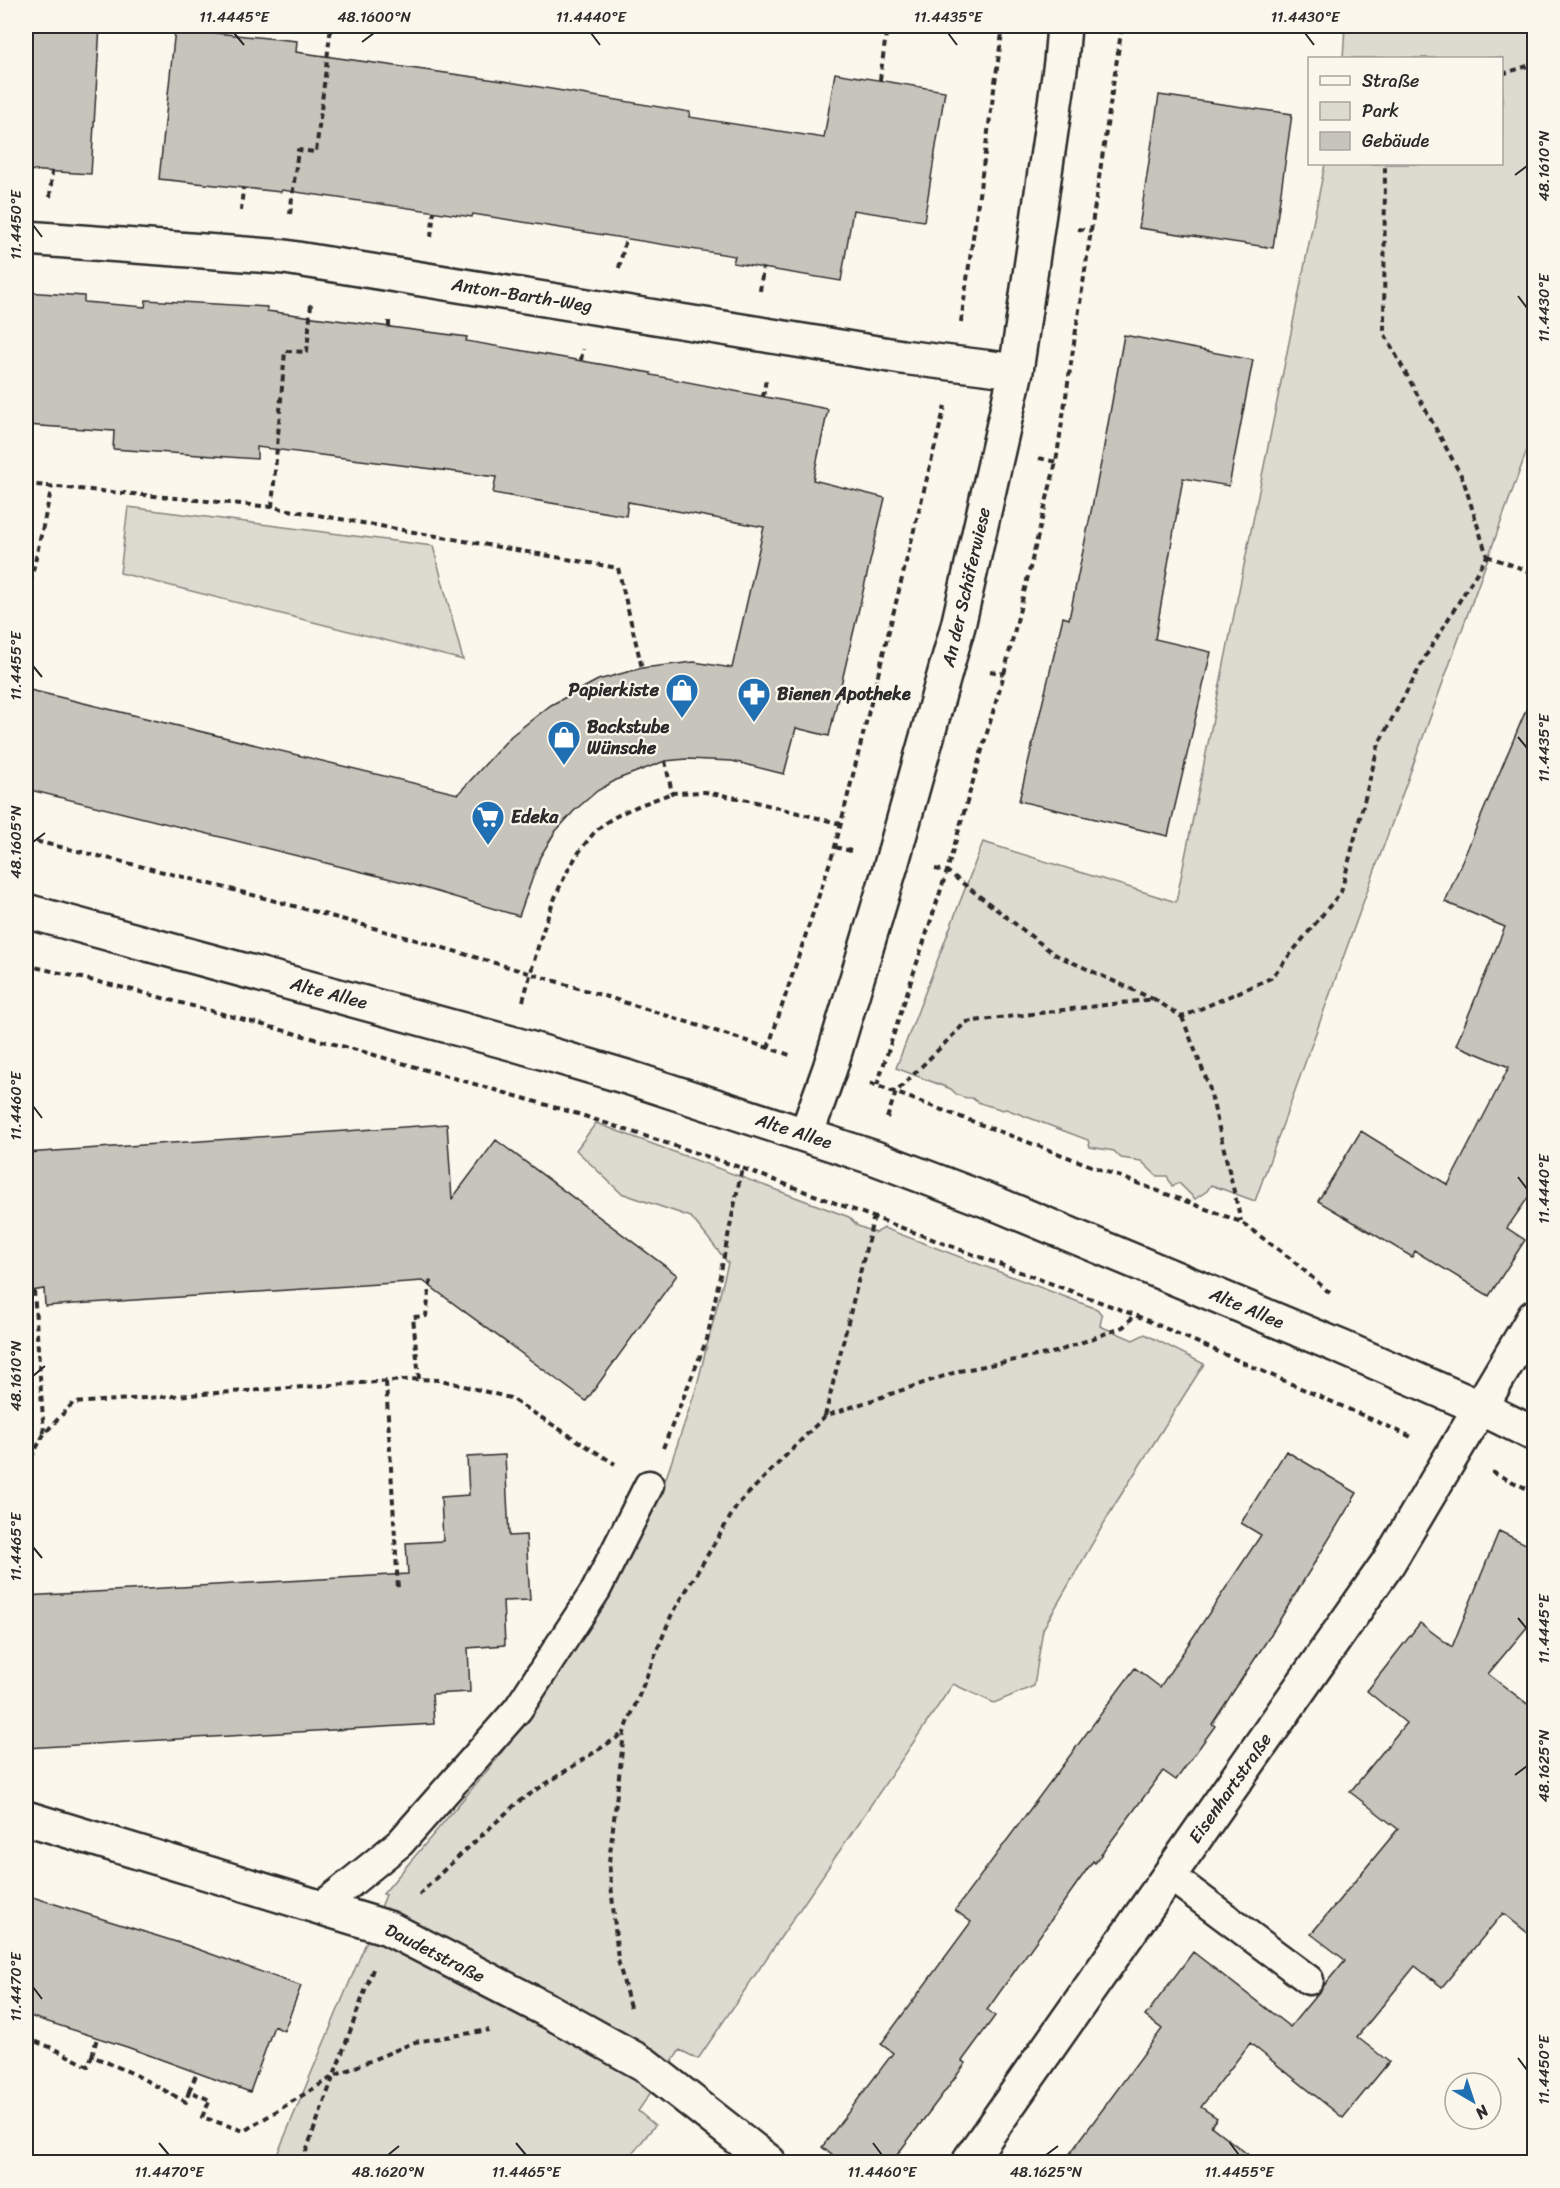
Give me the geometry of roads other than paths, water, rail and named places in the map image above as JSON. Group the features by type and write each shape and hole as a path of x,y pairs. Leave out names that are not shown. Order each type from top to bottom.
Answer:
{"street":[{"name":"An der Schäferwiese","path":"806,1135 830,1068 892,862 953,645 1016,371 1061,62 1064,26"},
{"name":"Anton-Barth-Weg","path":"26,238 290,257 786,339 1016,371"},
{"name":"Alte Allee","path":"26,911 511,1043 630,1078 875,1158 999,1205 1481,1408 1534,1434"},
{"name":"Eisenhartstraße","path":"971,2163 971,2158 1389,1563 1534,1317"},
{"name":"Daudetstraße","path":"26,1818 388,1928 644,2064 769,2163"}],"lane":[{"path":"321,1907 400,1843 518,1709 596,1590 649,1485"},
{"path":"1169,1875 1310,1980"}],"place":[{"name":"Papierkiste","path":"682,719"},
{"name":"Bienen Apotheke","path":"754,723"},
{"name":"Backstube Wünsche","path":"564,766"},
{"name":"Edeka","path":"488,846"}]}
